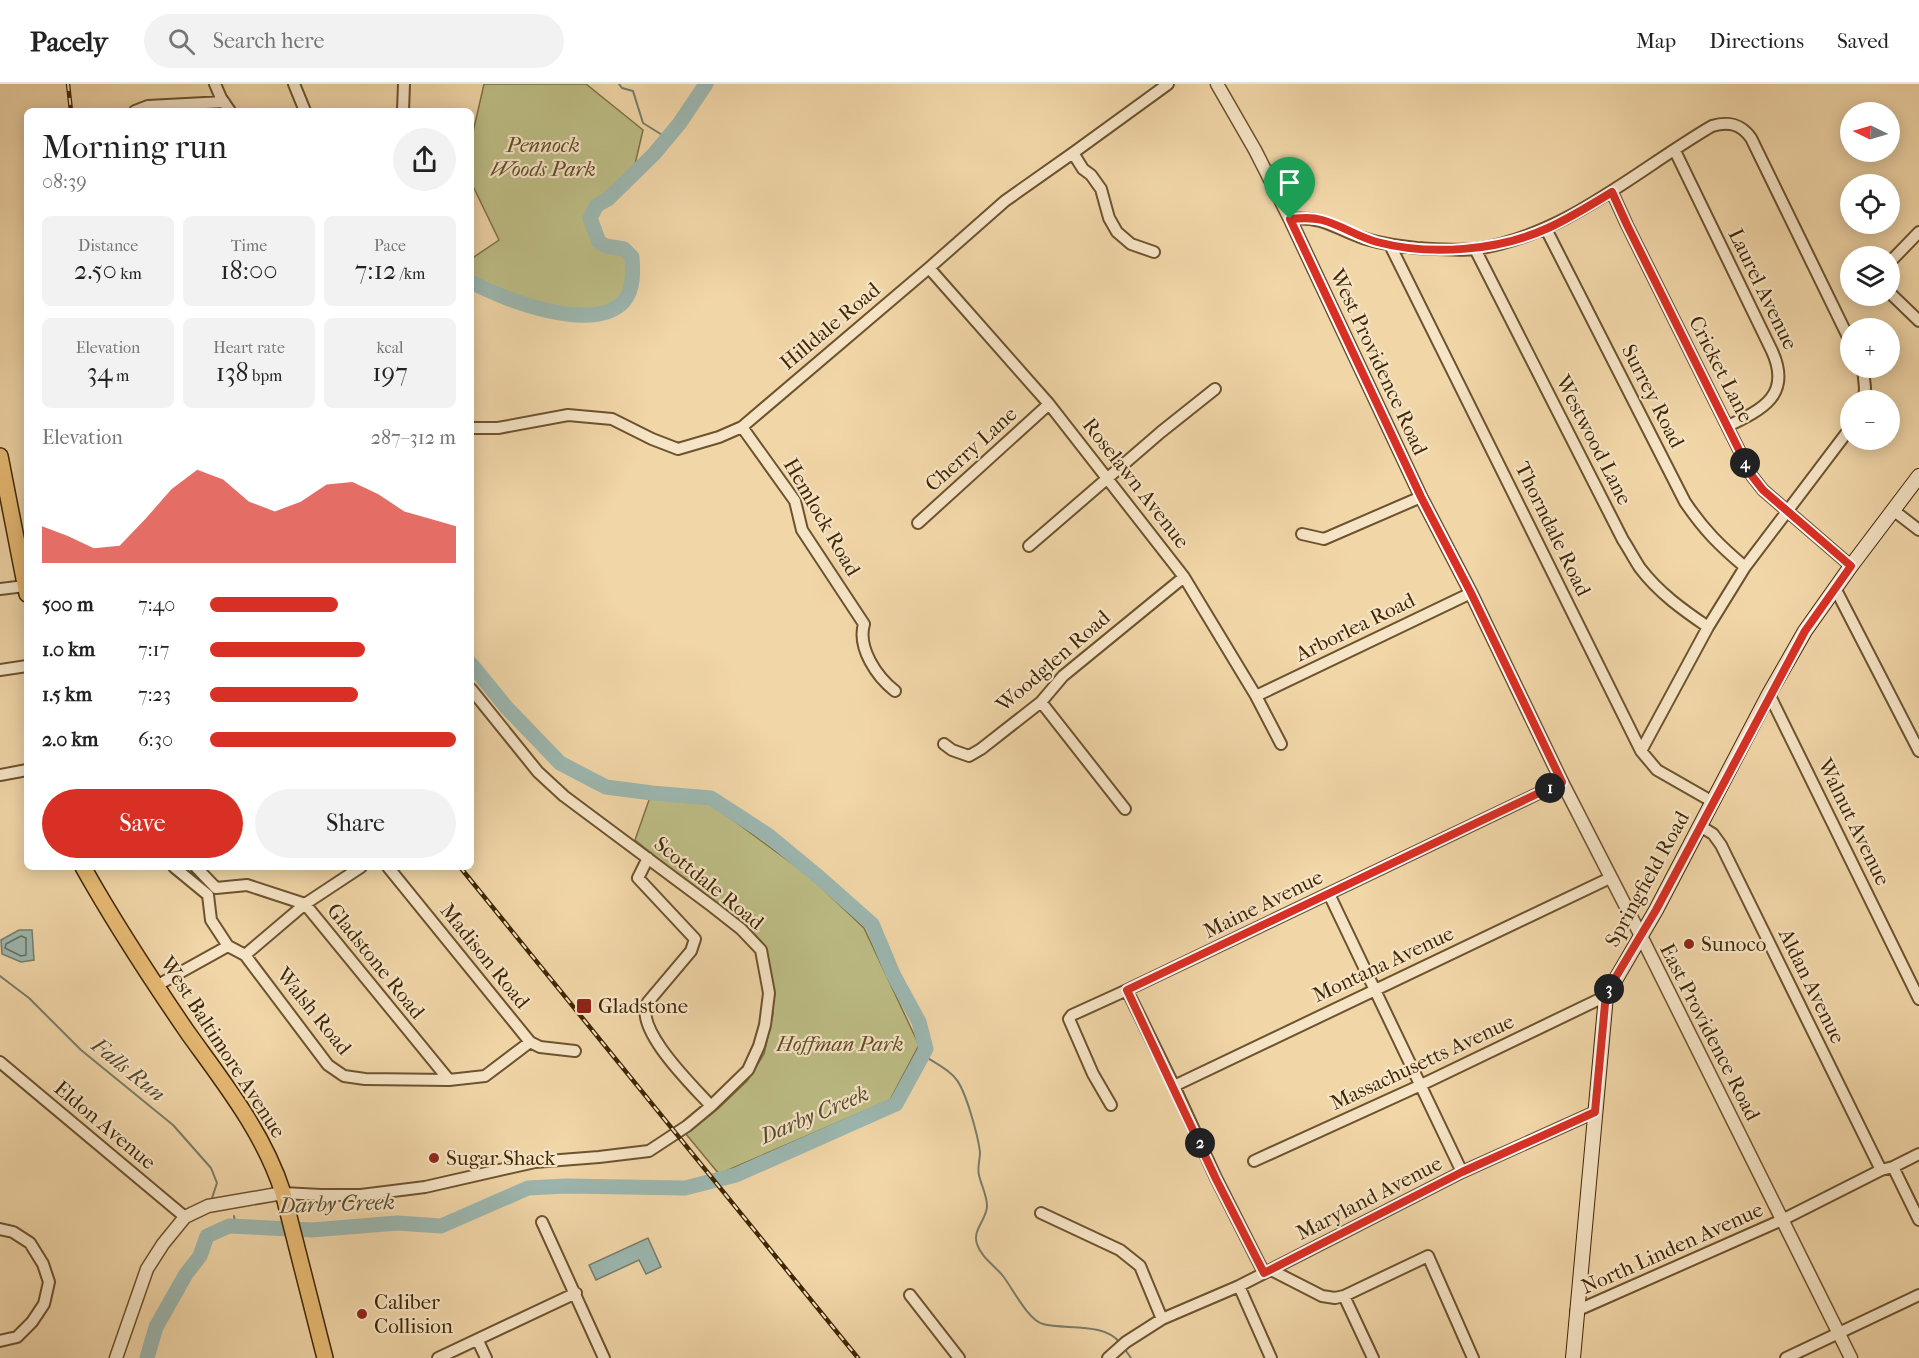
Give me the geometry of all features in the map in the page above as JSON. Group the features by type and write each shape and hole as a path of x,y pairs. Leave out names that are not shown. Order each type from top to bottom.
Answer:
{"main road":[{"path":"0,456 24,580"},
{"name":"Springfield Road","path":"1573,1358 1606,996 1641,936 1769,694 1805,631 1919,476"},
{"name":"West Baltimore Avenue","path":"85,870 156,986 252,1125 276,1168 325,1358"}],"street":[{"path":"143,108 148,106 227,107 215,84"},
{"path":"294,84 304,108"},
{"path":"402,108 404,84"},
{"name":"Hilldale Road","path":"474,428 498,428 568,415 612,419 678,449 719,437 742,427 1005,201 1168,84"},
{"name":"West Providence Road","path":"1217,84 1255,150 1290,219 1421,497"},
{"path":"1290,219 1323,220 1359,237 1390,245 1432,249 1475,249 1546,229 1612,192 1705,130 1720,123 1736,124 1747,132 1840,321"},
{"name":"Laurel Avenue","path":"1675,151 1778,366 1776,388 1765,406 1728,426"},
{"path":"1073,153 1083,169 1091,175 1101,189 1109,218 1117,232 1131,244 1154,252"},
{"name":"Cricket Lane","path":"1612,192 1757,484 1851,566"},
{"name":"Surrey Road","path":"1546,229 1685,502 1717,544 1745,567"},
{"path":"1900,252 1919,232"},
{"name":"Thorndale Road","path":"1390,245 1641,751 1657,770 1713,802"},
{"name":"Westwood Lane","path":"1475,249 1623,540 1640,567 1661,592 1708,627"},
{"name":"Roselawn Avenue","path":"929,268 1049,404 1184,577 1256,696 1281,744"},
{"path":"1900,303 1919,321"},
{"path":"1029,546 1161,432 1215,389"},
{"name":"Cherry Lane","path":"918,523 1049,404"},
{"name":"Hemlock Road","path":"742,427 795,501 802,530 864,624 861,634 868,656 888,685 895,691"},
{"path":"1641,751 1708,627 1745,567 1840,441"},
{"path":"1302,534 1324,539 1421,497"},
{"name":"East Providence Road","path":"1421,497 1471,593 1562,782 1851,1358"},
{"path":"1893,510 1919,530"},
{"name":"Woodglen Road","path":"944,744 952,750 969,756 981,749 1041,702 1063,676 1184,577"},
{"path":"1835,588 1919,751"},
{"path":"0,589 24,590"},
{"name":"Arborlea Road","path":"1256,696 1471,593"},
{"path":"0,670 24,666"},
{"name":"Scottdale Road","path":"284,1198 361,1195 424,1186 535,1162 649,1150 687,1126 711,1106 748,1070 759,1046 765,1025 769,993 761,950 741,929 564,796 538,772 474,693"},
{"name":"Walnut Avenue","path":"1769,694 1919,999"},
{"path":"1041,702 1125,809"},
{"path":"0,775 24,771"},
{"name":"Maine Avenue","path":"1111,1105 1093,1074 1069,1019 1072,1015 1562,782"},
{"name":"Aldan Avenue","path":"1700,826 1713,834 1721,845 1881,1170"},
{"path":"648,858 638,878 695,939 691,951 645,1007 647,1020 654,1036 673,1065 711,1106"},
{"path":"179,870 212,891"},
{"path":"156,986 228,946 212,920 212,891 198,870"},
{"path":"245,955 304,904 356,870"},
{"name":"Madison Road","path":"390,870 530,1042"},
{"name":"Montana Avenue","path":"1174,1086 1610,878"},
{"name":"Gladstone Road","path":"212,891 247,885 304,904 449,1080"},
{"path":"1329,894 1462,1172"},
{"name":"Walsh Road","path":"228,946 245,955 328,1065 344,1076 365,1079 449,1080 485,1076 530,1042"},
{"path":"1127,990 1216,1179 1268,1272 1322,1296 1335,1298 1344,1296 1428,1256 1473,1358"},
{"name":"Massachusetts Avenue","path":"1254,1161 1421,1085 1606,996"},
{"path":"530,1042 540,1047 575,1051"},
{"name":"Eldon Avenue","path":"0,1062 185,1217"},
{"name":"Maryland Avenue","path":"1108,1358 1126,1342 1162,1319 1239,1286 1462,1172 1595,1112"},
{"name":"North Linden Avenue","path":"1576,1311 1782,1220 1881,1170 1893,1167 1919,1154"},
{"path":"1893,1167 1919,1220"},
{"path":"116,1358 147,1269 163,1244 185,1217 208,1206 284,1198"},
{"path":"1041,1213 1120,1250 1140,1266 1162,1319"},
{"path":"542,1222 604,1358"},
{"path":"0,1229 13,1232 30,1243 43,1264 49,1282 44,1304 32,1322 17,1337 0,1341"},
{"path":"1239,1286 1271,1358"},
{"path":"438,1358 576,1293"},
{"path":"909,1295 959,1358"},
{"path":"1786,1358 1919,1295"},
{"path":"1344,1296 1374,1358"},
{"path":"478,1341 486,1358"}],"green space":[{"name":"Pennock Woods Park","path":"484,84 586,84 643,130 633,173 608,199 597,205 590,217 599,242 606,246 624,249 632,257 633,274 630,291 624,301 610,311 592,315 571,314 548,311 504,297 474,283 474,257 499,240 474,188 474,128"},
{"name":"Hoffman Park","path":"650,797 710,803 809,876 864,928 919,1045 890,1100 719,1174 686,1134 719,1108 747,1081 764,1054 773,1014 772,994 759,941 635,840"}],"water":[{"path":"19,930 32,930 34,960 21,962 2,954 1,940"},
{"path":"648,1238 661,1267 646,1274 639,1260 596,1280 589,1265"}],"waterway":[{"path":"619,84 622,88 633,91 643,123 667,138"},
{"name":"Darby Creek","path":"474,283 504,297 548,311 571,314 592,315 610,311 624,301 631,285 632,257 624,249 606,246 599,242 590,218 597,205 608,199 654,154 679,124 706,84"},
{"name":"Darby Creek","path":"147,1358 156,1327 186,1274 200,1256 207,1236 229,1226 312,1230 397,1223 441,1226 528,1188 566,1186 685,1188 736,1175 896,1104 926,1049 919,1022 893,974 872,924 820,878 768,835 711,798 606,787 560,763 507,708 474,668"},
{"name":"Falls Run","path":"0,976 29,998 81,1050 173,1125 211,1168 217,1183 212,1198"},
{"path":"923,1055 953,1075 964,1093 971,1114 980,1152 978,1172 987,1202 986,1211 976,1234 977,1244 982,1253 1003,1276 1026,1310 1037,1321 1052,1326 1095,1329 1113,1336 1120,1343"},
{"path":"234,1216 236,1227"},
{"path":"1124,1348 1131,1358"}],"railway":[{"path":"68,84 71,108"},
{"path":"462,870 858,1358"}],"place":[{"name":"Sunoco","path":"1689,944"},
{"name":"Gladstone","path":"584,1006"},
{"name":"Sugar Shack","path":"434,1158"},
{"name":"Caliber Collision","path":"362,1314"}],"route":[{"path":"1612,192 1757,484 1851,566 1805,631 1769,694 1656,910 1608,990 1595,1112 1462,1172 1264,1273 1216,1179 1127,990 1562,782 1471,593 1421,497 1290,219 1323,220 1359,237 1390,245 1432,249 1475,249 1546,229 1612,192"}]}
